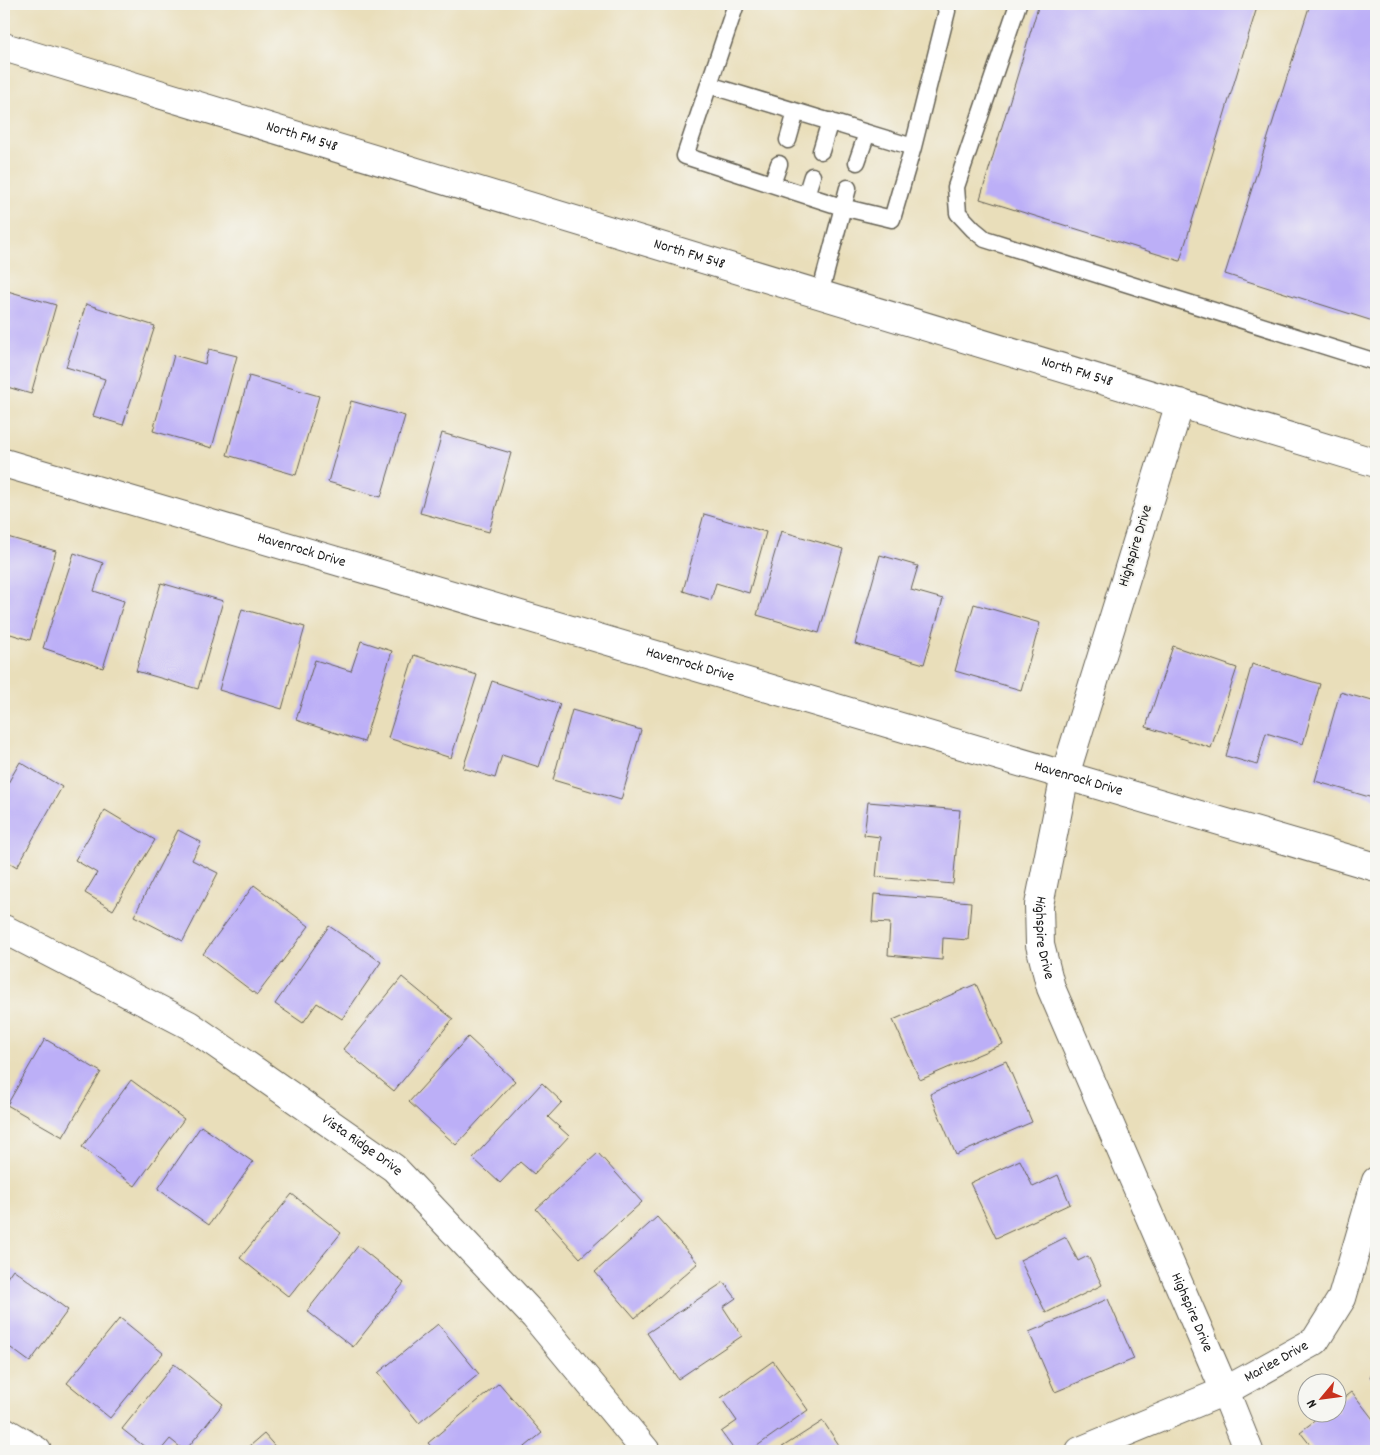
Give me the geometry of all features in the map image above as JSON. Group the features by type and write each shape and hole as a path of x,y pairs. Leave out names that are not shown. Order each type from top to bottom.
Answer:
{"street":[{"name":"North FM 548","path":"4,47 1376,462"},
{"name":"Highspire Drive","path":"1180,403 1065,775 1039,905 1040,945 1051,988 1225,1391 1249,1451"},
{"name":"Havenrock Drive","path":"4,463 1376,867"},
{"name":"Vista Ridge Drive","path":"4,929 189,1025 394,1168 535,1317 646,1451"},
{"name":"Marlee Drive","path":"1080,1451 1225,1391 1315,1342 1342,1298 1376,1181"},
{"path":"4,1431 37,1451"}],"lane":[{"path":"736,4 685,156 842,207 892,219 913,147 947,11 944,4"},
{"path":"1018,4 956,187 958,212 973,229 985,239 1376,362"},
{"path":"709,85 913,147"},
{"path":"788,140 796,112"},
{"path":"821,151 830,121"},
{"path":"857,162 867,133"},
{"path":"772,184 778,164"},
{"path":"806,195 812,176"},
{"path":"820,294 848,188"}],"building":[{"path":"1039,4 1258,4 1180,261 980,199"},
{"path":"1310,4 1376,4 1376,322 1225,274"},
{"path":"4,290 56,305 31,394 4,386"},
{"path":"86,304 155,326 123,425 93,416 105,379 66,367"},
{"path":"209,349 237,356 212,448 153,431 174,355 205,364"},
{"path":"249,376 319,396 296,475 227,455"},
{"path":"351,401 405,416 381,497 328,482"},
{"path":"442,433 511,453 489,532 420,513"},
{"path":"704,514 766,532 749,593 716,583 711,600 683,591"},
{"path":"781,531 843,549 819,633 757,615"},
{"path":"4,536 56,551 30,640 4,632"},
{"path":"74,553 103,563 94,591 124,601 103,668 43,648"},
{"path":"880,555 918,566 911,590 943,599 924,664 855,644"},
{"path":"161,583 223,601 198,689 136,671"},
{"path":"974,604 1040,623 1021,690 955,671"},
{"path":"242,609 305,627 282,709 219,690"},
{"path":"361,641 392,651 364,742 296,720 315,660 351,671"},
{"path":"1173,646 1237,668 1211,748 1146,727"},
{"path":"414,655 477,675 451,758 388,738"},
{"path":"1252,664 1320,684 1303,744 1266,733 1257,765 1226,756"},
{"path":"492,681 560,704 539,767 502,755 495,778 463,768"},
{"path":"1340,692 1376,702 1376,799 1315,781"},
{"path":"572,710 641,730 621,800 553,780"},
{"path":"20,762 62,787 17,867 4,859 4,790"},
{"path":"868,802 960,810 953,884 876,877 880,837 864,835"},
{"path":"105,810 155,840 113,910 85,893 97,873 75,860"},
{"path":"178,830 201,842 192,860 218,873 183,941 134,916"},
{"path":"254,885 309,926 257,995 203,954"},
{"path":"874,894 971,902 968,940 943,938 942,960 888,955 890,923 872,922"},
{"path":"329,926 381,962 342,1019 317,1003 303,1023 275,1004"},
{"path":"402,977 453,1019 394,1091 343,1049"},
{"path":"976,984 1003,1044 920,1080 893,1020"},
{"path":"468,1037 515,1081 456,1145 409,1102"},
{"path":"45,1039 101,1072 63,1137 7,1105"},
{"path":"1006,1061 1032,1122 956,1155 930,1094"},
{"path":"131,1080 184,1119 135,1186 82,1147"},
{"path":"542,1083 562,1102 548,1117 569,1136 534,1174 520,1162 500,1183 473,1158"},
{"path":"201,1126 253,1162 209,1225 158,1189"},
{"path":"598,1153 642,1202 580,1258 536,1209"},
{"path":"1020,1160 1033,1187 1058,1175 1070,1204 996,1238 970,1183"},
{"path":"292,1194 341,1233 289,1297 240,1258"},
{"path":"657,1217 698,1263 635,1318 595,1272"},
{"path":"1066,1237 1078,1261 1088,1256 1102,1285 1046,1313 1020,1260"},
{"path":"358,1246 404,1283 353,1347 307,1311"},
{"path":"13,1269 68,1310 30,1362 4,1343 4,1282"},
{"path":"724,1282 736,1298 723,1307 742,1336 678,1379 647,1333"},
{"path":"1108,1299 1134,1359 1055,1392 1029,1332"},
{"path":"120,1318 163,1353 110,1418 67,1383"},
{"path":"438,1324 479,1374 419,1423 378,1373"},
{"path":"773,1361 808,1410 750,1451 735,1451 721,1432 737,1421 721,1398"},
{"path":"174,1364 223,1404 185,1451 170,1439 160,1451 150,1451 122,1429"},
{"path":"1376,1365 1376,1380 1370,1377"},
{"path":"499,1383 542,1433 520,1451 435,1451 428,1443"},
{"path":"1352,1392 1376,1423 1376,1451 1315,1451 1300,1432 1313,1422 1348,1422 1348,1395"},
{"path":"823,1421 843,1451 776,1451"},
{"path":"264,1434 279,1451 244,1451"}]}
